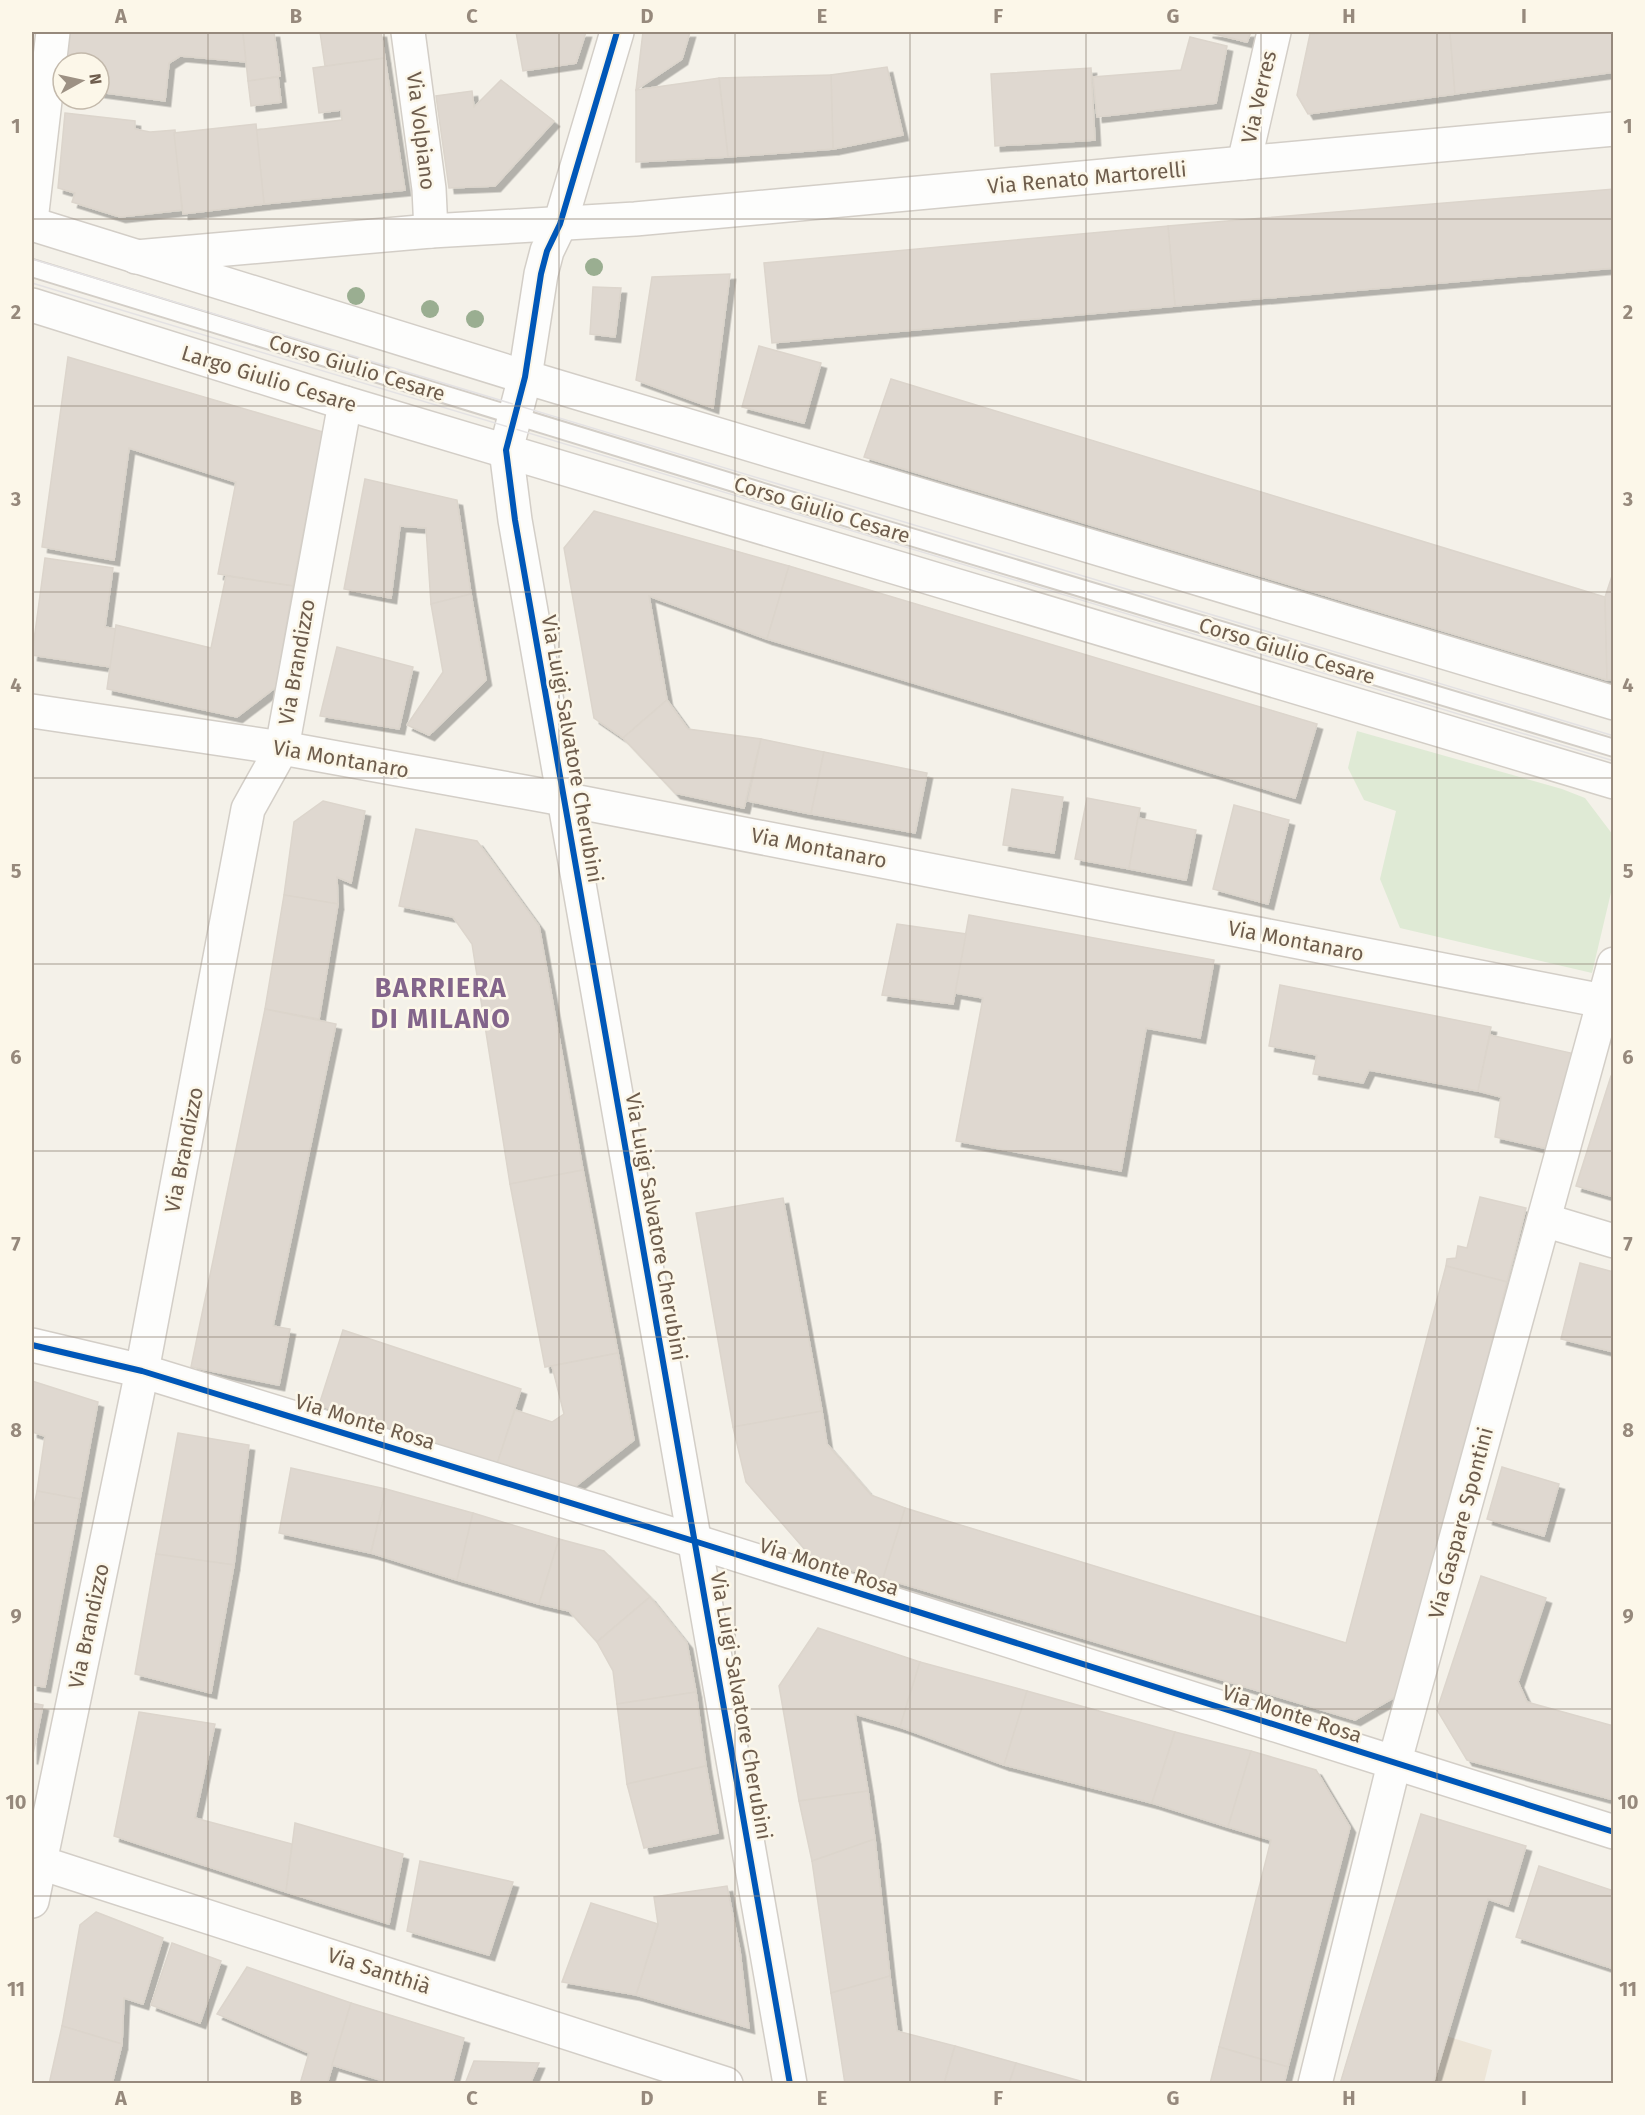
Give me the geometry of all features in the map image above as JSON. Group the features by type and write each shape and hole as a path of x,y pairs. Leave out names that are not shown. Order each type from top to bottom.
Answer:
{"street":[{"path":"32,212 53,32"},
{"name":"Via Volpiano","path":"408,32 429,189 431,231"},
{"path":"32,224 525,377 527,347 541,273 547,251 560,224 616,32"},
{"name":"Via Verres","path":"1244,163 1274,32"},
{"name":"Via Renato Martorelli","path":"560,224 661,217 1614,129"},
{"path":"136,256 431,231 560,224"},
{"name":"Largo Giulio Cesare","path":"32,305 345,403 506,450"},
{"name":"Via Luigi Salvatore Cherubini","path":"525,377 506,450 513,508 790,2084"},
{"name":"Corso Giulio Cesare","path":"525,377 1614,703"},
{"name":"Via Brandizzo","path":"32,1901 35,1861 142,1371 248,809 282,748 345,403"},
{"name":"Corso Giulio Cesare","path":"506,450 1614,782"},
{"name":"Via Montanaro","path":"32,711 282,748 563,799 1603,1001"},
{"name":"Via Gaspare Spontini","path":"1315,2084 1394,1764 1614,964"},
{"path":"1544,1220 1614,1241"},
{"name":"Via Monte Rosa","path":"32,1345 142,1371 694,1541 1614,1832"},
{"name":"Via Santhià","path":"35,1861 726,2084"}],"lane":[{"name":"Corso Giulio Cesare","path":"34,271 1614,748"}],"shaded area":[{"path":"1446,2036 1492,2050 1484,2083 1432,2084"}],"green space":[{"path":"1357,731 1562,789 1585,798 1613,835 1613,884 1592,973 1400,928 1380,879 1396,811 1364,800 1348,768"}],"building":[{"path":"70,32 243,32 246,62 180,56 169,63 165,101 111,94 111,51 68,51"},
{"path":"243,32 274,32 280,76 248,81"},
{"path":"320,32 381,32 385,58 325,66"},
{"path":"516,32 586,32 576,63 523,71"},
{"path":"643,32 690,32 682,59 636,90"},
{"path":"1207,32 1251,32 1247,42"},
{"path":"1450,32 1455,94 1308,114 1297,95 1310,34"},
{"path":"1450,32 1614,32 1614,72 1455,94"},
{"path":"1190,37 1227,46 1216,103 1097,117 1093,77 1181,70"},
{"path":"385,58 405,190 264,204 256,130 342,120 341,110 319,113 313,68"},
{"path":"887,67 903,135 833,149 831,75"},
{"path":"1091,68 1095,140 995,146 991,74"},
{"path":"831,75 833,149 728,157 719,78"},
{"path":"278,77 281,102 251,106 248,81"},
{"path":"719,78 728,157 636,162 636,90"},
{"path":"501,80 554,121 495,186 449,188 436,96 472,91 474,107"},
{"path":"65,113 135,121 135,129 150,132 175,130 182,210 120,217 72,202 75,193 58,188"},
{"path":"256,124 264,204 183,214 174,133"},
{"path":"1614,189 1614,268 1175,306 1168,226"},
{"path":"1168,226 1175,306 772,343 764,263"},
{"path":"730,274 713,408 636,380 652,277"},
{"path":"593,287 621,288 615,337 590,334"},
{"path":"759,346 821,363 804,423 742,407"},
{"path":"68,357 323,432 293,586 218,574 236,482 129,448 114,560 42,547"},
{"path":"891,379 1605,597 1607,680 864,457"},
{"path":"365,479 457,500 471,594 431,604 426,528 400,526 391,598 344,589"},
{"path":"594,511 789,566 767,639 649,596 667,700 623,738 594,718 564,548"},
{"path":"45,558 113,568 105,627 128,631 123,669 32,655"},
{"path":"789,566 1317,724 1295,798 767,639"},
{"path":"1614,570 1614,680 1607,680 1605,597"},
{"path":"226,576 293,586 276,687 237,717 107,689 116,625 211,648"},
{"path":"471,594 486,680 429,735 407,725 443,672 431,604"},
{"path":"337,647 413,667 399,729 320,716"},
{"path":"667,700 688,729 761,739 744,808 675,793 623,738"},
{"path":"761,739 824,752 811,814 748,801"},
{"path":"824,752 927,773 915,833 811,814"},
{"path":"1012,789 1063,797 1054,853 1003,845"},
{"path":"1087,798 1140,808 1129,869 1075,859"},
{"path":"323,801 365,811 351,883 337,877 338,904 284,895 294,822"},
{"path":"1234,805 1289,820 1268,904 1213,889"},
{"path":"1138,818 1196,830 1186,880 1129,869"},
{"path":"416,829 477,841 539,926 583,1170 510,1184 472,944 453,917 399,906"},
{"path":"284,895 338,904 319,1019 265,1009"},
{"path":"969,915 1214,960 1200,1038 1146,1028 1121,1171 956,1141 983,998 955,993"},
{"path":"897,924 966,934 953,1004 882,995"},
{"path":"1280,985 1491,1027 1478,1091 1369,1070 1363,1083 1313,1074 1317,1055 1269,1046"},
{"path":"265,1009 336,1024 273,1326 290,1329 279,1385 191,1367"},
{"path":"1490,1035 1575,1054 1553,1150 1495,1137 1501,1097 1478,1091"},
{"path":"1611,1076 1614,1076 1614,1197 1576,1186"},
{"path":"583,1170 618,1353 545,1367 510,1184"},
{"path":"1480,1197 1526,1208 1507,1282 1446,1266 1447,1259 1456,1258 1458,1246 1467,1248"},
{"path":"783,1198 822,1411 733,1427 696,1213"},
{"path":"1580,1263 1614,1272 1614,1352 1561,1339"},
{"path":"1446,1266 1507,1282 1402,1693 1355,1720 883,1578 905,1508 1346,1643"},
{"path":"343,1330 521,1389 497,1464 319,1405"},
{"path":"618,1353 634,1440 572,1489 497,1464 515,1410 552,1422 564,1414 552,1366"},
{"path":"32,1381 98,1402 80,1499 37,1491 45,1436 32,1432"},
{"path":"822,1411 827,1444 871,1495 905,1508 883,1578 815,1561 746,1482 733,1427"},
{"path":"178,1433 249,1445 234,1565 156,1554"},
{"path":"1502,1467 1559,1484 1544,1536 1487,1519"},
{"path":"291,1468 386,1489 371,1553 279,1533"},
{"path":"386,1489 473,1513 457,1580 371,1553"},
{"path":"37,1491 80,1499 45,1687 32,1685 32,1516"},
{"path":"473,1513 559,1539 539,1604 457,1580"},
{"path":"559,1539 604,1551 650,1597 597,1642 569,1611 539,1604"},
{"path":"156,1554 234,1565 211,1693 135,1674"},
{"path":"1481,1576 1546,1598 1518,1682 1527,1702 1614,1726 1614,1800 1467,1760 1437,1710"},
{"path":"650,1597 687,1643 696,1692 617,1704 613,1671 597,1642"},
{"path":"818,1628 920,1662 900,1727 855,1714 868,1791 799,1801 779,1686"},
{"path":"920,1662 1027,1691 1004,1765 900,1727"},
{"path":"1027,1691 1175,1732 1152,1803 1004,1765"},
{"path":"696,1692 706,1766 627,1784 617,1704"},
{"path":"32,1703 43,1705 32,1759"},
{"path":"139,1712 215,1724 195,1818 292,1844 286,1892 114,1836"},
{"path":"1175,1732 1251,1751 1228,1827 1152,1803"},
{"path":"1251,1751 1316,1770 1350,1827 1288,2067 1219,2047 1271,1840 1228,1827"},
{"path":"706,1766 718,1833 644,1848 627,1784"},
{"path":"868,1791 875,1839 812,1861 799,1801"},
{"path":"1421,1814 1526,1846 1508,1906 1488,1899 1433,2084 1340,2084"},
{"path":"295,1823 403,1854 389,1924 286,1892"},
{"path":"875,1839 890,1976 831,1993 812,1861"},
{"path":"420,1861 513,1882 489,1955 407,1931"},
{"path":"1539,1866 1614,1891 1614,1969 1516,1937"},
{"path":"727,1886 740,1951 749,2028 636,1995 658,1924 654,1897"},
{"path":"591,1903 658,1924 636,1995 562,1982"},
{"path":"96,1912 163,1938 143,2004 124,1998 122,2044 62,2026 80,1925"},
{"path":"172,1943 221,1961 200,2023 151,2005"},
{"path":"247,1967 351,2003 327,2084 300,2084 309,2053 217,2014"},
{"path":"890,1976 897,2031 955,2046 944,2084 845,2084 831,1993"},
{"path":"351,2003 464,2038 452,2084 393,2084 332,2065"},
{"path":"62,2026 122,2044 112,2084 49,2084"},
{"path":"955,2046 1016,2063 1009,2084 944,2084"},
{"path":"1219,2047 1288,2067 1284,2084 1210,2084"},
{"path":"474,2061 539,2063 530,2084 465,2084"},
{"path":"1016,2063 1091,2084 1009,2084"}],"tram line":[{"path":"32,259 1614,736"},
{"path":"32,283 1614,761"}],"cycle path":[{"path":"617,32 560,224 547,251 541,274 525,377 506,450 515,520 790,2084"},
{"path":"32,1345 142,1371 694,1541 1614,1832"}],"district":[{"name":"BARRIERA DI MILANO","path":"441,1004"}]}
